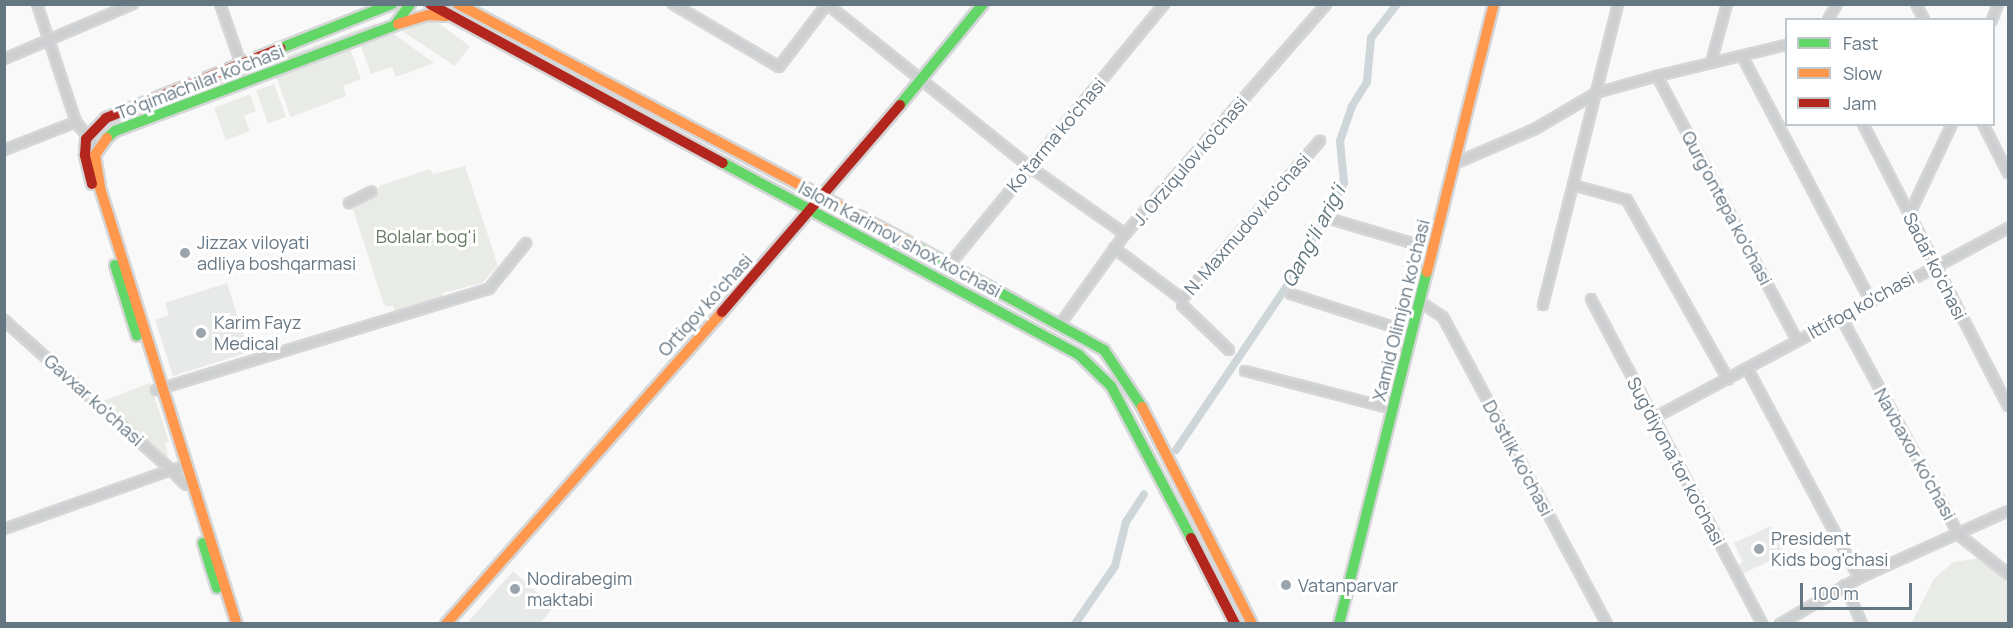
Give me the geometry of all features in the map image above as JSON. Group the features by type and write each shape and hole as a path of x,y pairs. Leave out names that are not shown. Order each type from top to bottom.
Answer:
{"main road":[{"path":"377,14 385,4"},
{"name":"To'qimachilar ko'chasi","path":"86,139 106,118 240,64 377,14 392,4"},
{"path":"394,25 410,4"},
{"name":"Islom Karimov shox ko'chasi","path":"430,4 1061,342 1096,368 1131,418 1235,624"},
{"name":"Islom Karimov shox ko'chasi","path":"458,4 821,199 1061,322 1112,358 1162,442 1252,624"},
{"name":"Ortiqov ko'chasi","path":"446,624 821,199 983,4"},
{"name":"Xamid Olimjon ko'chasi","path":"1339,624 1494,4"},
{"name":"To'qimachilar ko'chasi","path":"97,149 115,131 394,25 428,15 452,17"},
{"path":"240,64 250,73 246,82"},
{"path":"86,139 90,178 159,389"},
{"path":"97,149 95,167 100,188 159,389 179,468 237,624"},
{"path":"179,468 229,624"},
{"path":"1197,546 1201,535 1211,541"}],"street":[{"path":"38,4 76,122 86,139 97,149"},
{"path":"4,59 133,4"},
{"path":"220,4 240,64"},
{"path":"673,4 778,67 827,4 1030,167 1125,234"},
{"name":"Ko'tarma ko'chasi","path":"949,265 1164,4"},
{"name":"J. Orziqulov ko'chasi","path":"1061,322 1125,234 1326,4"},
{"path":"1543,305 1618,4"},
{"path":"1710,63 1727,4"},
{"path":"1829,18 1837,4"},
{"path":"1916,4 1923,18"},
{"path":"1456,163 1535,129 1596,93 1785,45"},
{"path":"1742,56 1870,300"},
{"name":"Qurg'ontepa ko'chasi","path":"1657,76 1797,340"},
{"path":"4,150 76,122"},
{"name":"Sadaf ko'chasi","path":"1864,126 2008,406"},
{"path":"1910,215 1951,126"},
{"path":"1984,126 2008,173"},
{"name":"N. Maxmudov ko'chasi","path":"1114,248 1182,298 1320,141"},
{"path":"1573,185 1627,200 1728,379"},
{"path":"349,203 371,192"},
{"path":"1335,220 1432,249"},
{"name":"Ittifoq ko'chasi","path":"1654,418 1870,300 2008,228"},
{"path":"159,389 489,289 526,243"},
{"path":"1291,294 1412,333"},
{"path":"1182,298 1182,305 1229,350"},
{"name":"Sug'diyona tor ko'chasi","path":"1591,299 1762,624"},
{"name":"Do'stlik ko'chasi","path":"1419,301 1443,317 1607,624"},
{"name":"Navbaxor ko'chasi","path":"1840,317 1959,535 2008,574"},
{"name":"Gavxar ko'chasi","path":"4,320 179,468"},
{"path":"1748,368 1859,578"},
{"path":"1245,371 1393,409"},
{"path":"4,529 179,468"},
{"path":"1780,624 1859,578 2008,511"},
{"path":"1845,585 1862,624"}],"shaded area":[{"name":"Karim Fayz Medical","path":"227,283 249,352 173,376 155,320 169,315 165,303"},
{"name":"President Kids bog'chasi","path":"1771,526 1784,554 1742,574 1738,565 1743,562 1734,543"},
{"name":"Nodirabegim maktabi","path":"513,571 554,607 540,623 467,623"}],"green space":[{"path":"434,20 470,46 455,66 402,31"},
{"path":"376,23 377,26 254,72 253,68"},
{"path":"394,34 434,63 396,77 392,67 371,74 361,46"},
{"path":"350,49 361,79 343,86 346,96 291,117 276,77"},
{"path":"244,72 245,75 101,122 100,119"},
{"path":"274,84 286,117 268,123 256,90"},
{"path":"250,94 256,111 244,116 250,131 226,140 214,108"},
{"name":"Bolalar bog'i","path":"465,166 498,266 482,283 442,293 443,297 395,312 393,306 385,306 383,302 353,209 376,196 379,186 430,169 433,174"},
{"path":"150,383 169,442 165,443 168,455 162,460 103,401"},
{"path":"1981,558 2008,577 2008,623 1911,624 1934,579 1953,562"}],"waterway":[{"name":"Qang'li arig'i","path":"1176,450 1287,286 1344,183 1340,141 1352,106 1367,82 1371,38 1397,4"},
{"name":"Qang'li arig'i","path":"1075,624 1115,566 1126,522 1144,494"}],"traffic: fast":[{"path":"281,48 392,4"},
{"path":"107,138 115,131 395,25 410,4"},
{"path":"900,105 983,4"},
{"path":"723,163 1079,355 1111,386 1191,538"},
{"path":"906,241 1104,350 1142,407"},
{"path":"115,265 137,336"},
{"path":"1339,624 1427,272"},
{"path":"203,543 217,588"}],"traffic: slow":[{"path":"458,4 906,241"},
{"path":"1427,272 1494,4"},
{"path":"398,24 428,15 446,16"},
{"path":"107,138 95,155 100,188 237,624"},
{"path":"446,624 722,312"},
{"path":"1142,407 1252,624"}],"traffic: jam":[{"path":"430,4 723,163"},
{"path":"92,184 85,155 86,139 106,118 281,48"},
{"path":"722,312 900,105"},
{"path":"1191,538 1235,624"}],"place":[{"name":"Jizzax viloyati adliya boshqarmasi","path":"185,253"},
{"name":"Karim Fayz Medical","path":"201,333"},
{"name":"President Kids bog'chasi","path":"1759,549"},
{"name":"Vatanparvar","path":"1286,585"},
{"name":"Nodirabegim maktabi","path":"515,589"}]}
